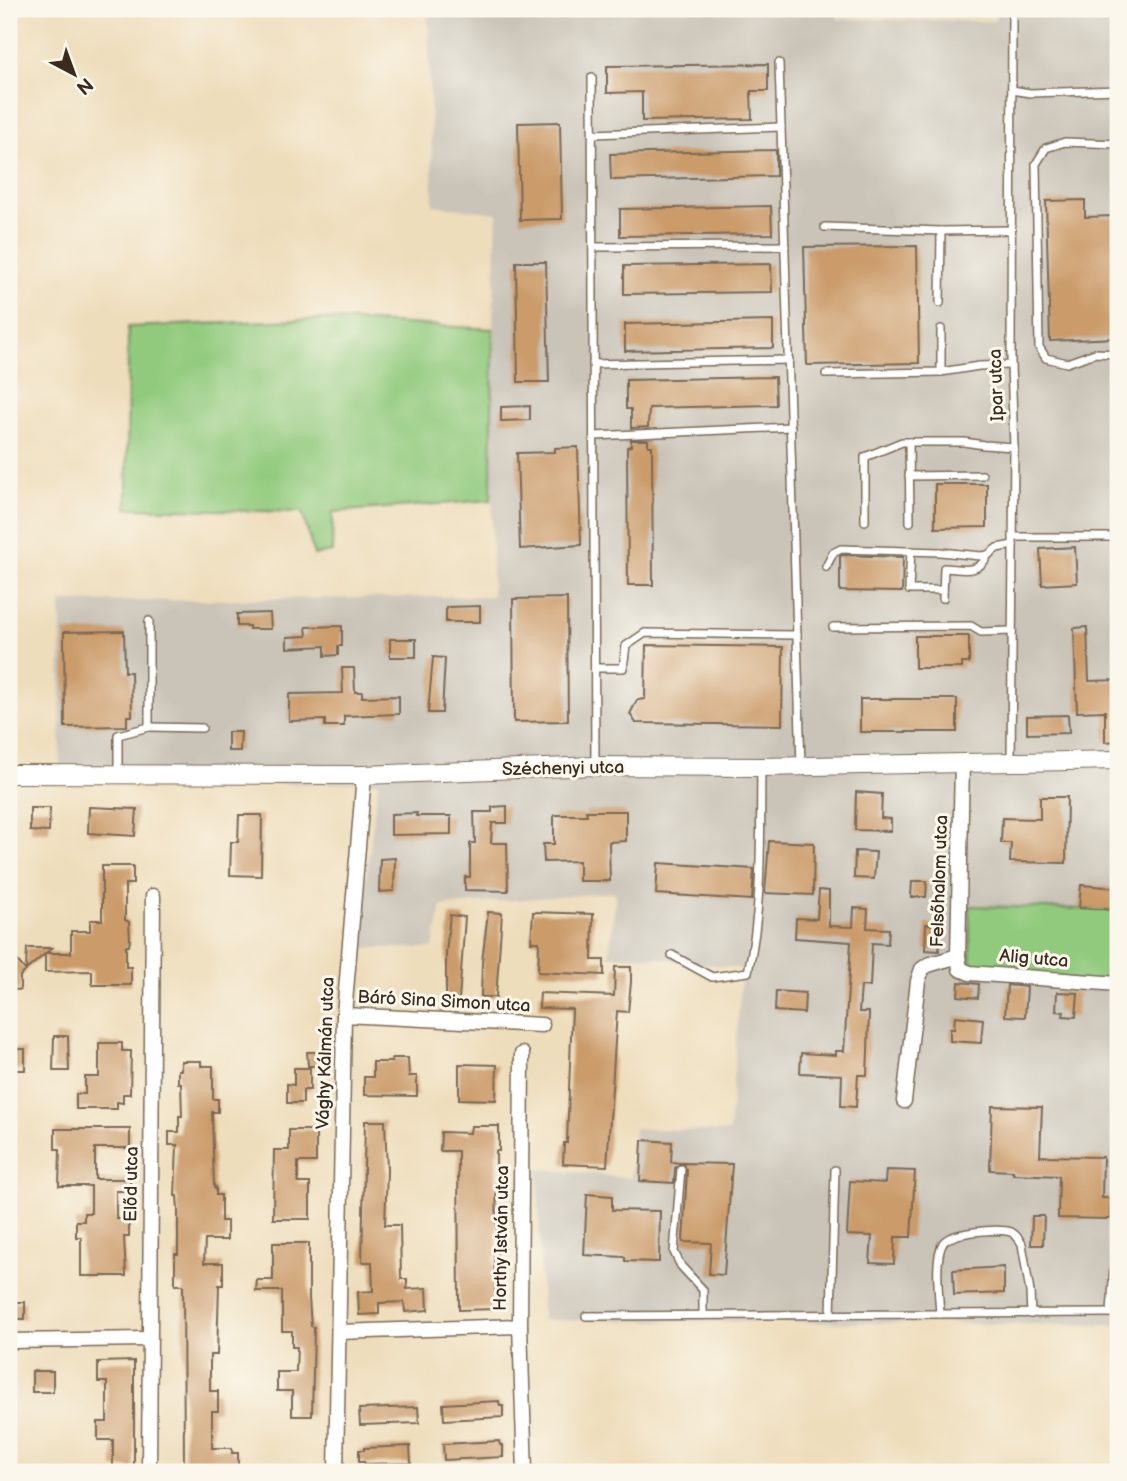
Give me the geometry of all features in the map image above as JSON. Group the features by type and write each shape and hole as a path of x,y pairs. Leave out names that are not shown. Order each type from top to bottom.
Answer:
{"street":[{"name":"Széchenyi utca","path":"9,774 364,775 595,766 761,767 1118,760"},
{"name":"Felsőhalom utca","path":"904,1101 918,981 922,969 958,956 962,763"},
{"name":"Vághy Kálmán utca","path":"336,1472 344,1016 364,775"},
{"name":"Előd utca","path":"149,1472 153,896"},
{"name":"Alig utca","path":"958,956 960,969 970,972 1118,984"},
{"name":"Báró Sina Simon utca","path":"344,1016 542,1025"},
{"name":"Horthy István utca","path":"339,1332 520,1326 522,1054"},
{"path":"520,1326 525,1472"},
{"path":"9,1341 148,1339"}],"lane":[{"name":"Ipar utca","path":"1010,761 1014,447 1011,365 1012,9"},
{"path":"779,63 801,766"},
{"path":"592,77 595,766"},
{"path":"1012,90 1030,93 1118,90"},
{"path":"593,134 781,127"},
{"path":"1118,144 1065,142 1046,148 1036,164 1040,347 1046,358 1067,363 1095,353 1118,354"},
{"path":"825,227 940,231 1011,230"},
{"path":"940,231 940,303"},
{"path":"593,247 785,246"},
{"path":"941,372 942,328"},
{"path":"593,365 789,359"},
{"path":"826,374 941,372 979,366 1011,365"},
{"path":"594,436 791,427"},
{"path":"865,521 865,457 902,442 964,442 1014,447"},
{"path":"909,442 910,522"},
{"path":"909,476 982,475"},
{"path":"911,551 909,590 943,594 944,568 975,569 983,565 988,555 997,548 1013,541 1118,537"},
{"path":"826,567 834,553 841,549 988,555"},
{"path":"149,621 149,727"},
{"path":"833,626 971,626 981,632 1012,631"},
{"path":"595,668 623,668 626,646 645,633 797,635"},
{"path":"118,773 118,735 149,727 202,728"},
{"path":"672,955 712,977 748,972 754,944 761,829 761,767"},
{"path":"681,1169 674,1252 681,1266 703,1290 703,1315"},
{"path":"831,1315 835,1170"},
{"path":"586,1316 1115,1313 1118,1204"},
{"path":"940,1314 939,1251 944,1240 955,1235 999,1231 1011,1233 1018,1237 1022,1244 1031,1314"}],"shaded area":[{"path":"428,9 837,9 838,19 995,21 996,9 1118,9 1118,1325 542,1320 538,1169 631,1178 634,1128 729,1132 742,969 644,956 609,956 616,892 442,906 433,948 358,948 378,782 262,784 60,774 61,602 492,596 493,329 497,213 433,205"}],"green space":[{"path":"320,319 493,329 491,500 333,512 332,552 314,555 302,512 127,508 128,327"},
{"path":"969,906 1118,910 1118,984 971,973"}],"building":[{"path":"768,64 768,91 751,91 752,119 642,121 642,92 607,93 607,66"},
{"path":"560,122 562,219 520,220 518,123"},
{"path":"776,150 776,176 611,180 610,154"},
{"path":"1085,200 1085,217 1113,216 1117,338 1050,341 1046,201"},
{"path":"771,206 772,234 620,236 620,209"},
{"path":"917,246 919,363 807,365 804,247"},
{"path":"516,262 546,262 549,382 518,382"},
{"path":"771,264 772,292 624,294 624,266"},
{"path":"773,321 773,348 625,351 625,324"},
{"path":"775,377 776,405 649,408 648,427 631,428 631,409 626,409 626,380"},
{"path":"530,406 530,420 501,421 501,407"},
{"path":"631,440 648,440 648,446 652,446 653,585 628,585 627,447 631,446"},
{"path":"578,447 581,545 520,549 517,453 555,452 555,448"},
{"path":"935,484 987,484 987,527 935,528"},
{"path":"1075,547 1077,583 1042,585 1040,549"},
{"path":"842,555 903,557 902,592 840,591"},
{"path":"567,598 568,721 514,722 513,599"},
{"path":"480,606 480,622 446,622 446,607"},
{"path":"270,613 271,629 237,626 237,614"},
{"path":"342,626 342,646 338,646 338,655 325,656 325,646 287,648 287,637 307,636 306,627"},
{"path":"1087,627 1089,681 1118,680 1118,741 1105,742 1105,711 1077,712 1074,628"},
{"path":"124,631 125,672 131,672 132,716 127,716 127,726 65,727 64,632"},
{"path":"915,636 969,636 969,663 962,663 962,668 915,668"},
{"path":"390,639 416,639 416,657 390,657"},
{"path":"646,645 783,647 782,725 636,723 630,714 637,700 645,699"},
{"path":"433,657 445,658 442,713 428,713"},
{"path":"342,668 354,668 355,692 362,692 362,697 399,696 399,714 344,716 344,726 325,726 325,720 289,721 289,694 343,693"},
{"path":"860,699 957,699 957,732 860,732"},
{"path":"1068,715 1069,733 1027,734 1027,716"},
{"path":"228,732 241,732 240,751 228,751"},
{"path":"856,792 882,794 881,818 891,819 891,831 855,830"},
{"path":"1040,797 1067,797 1066,863 1010,862 1011,843 1001,843 1002,818 1040,819"},
{"path":"507,806 507,823 492,823 491,843 507,843 508,891 465,890 465,877 470,877 470,843 475,843 474,812 492,812 492,807"},
{"path":"89,807 137,809 135,836 88,833"},
{"path":"30,808 50,808 49,832 30,831"},
{"path":"586,811 626,811 626,841 609,842 610,881 579,881 579,861 544,862 543,844 554,844 554,815 587,815"},
{"path":"417,813 416,816 451,816 451,834 391,835 391,814"},
{"path":"239,815 262,815 261,876 230,875 231,842 238,842"},
{"path":"769,841 814,843 813,895 765,893"},
{"path":"855,851 876,852 874,879 854,878"},
{"path":"395,858 394,891 379,892 380,859"},
{"path":"658,863 754,869 752,900 656,894"},
{"path":"102,866 133,866 133,884 125,884 125,920 129,922 130,939 129,946 126,946 126,967 131,967 131,985 92,985 92,971 45,972 45,954 26,970 27,948 52,948 46,953 71,953 71,931 90,931 90,920 102,920"},
{"path":"912,881 927,881 926,897 911,897"},
{"path":"1081,885 1118,888 1118,910 1079,908"},
{"path":"819,890 829,891 829,926 853,927 854,908 868,909 867,928 889,929 888,944 872,943 870,987 861,986 859,1012 869,1012 868,1052 867,1075 858,1075 856,1107 841,1106 842,1075 800,1073 801,1053 836,1055 836,1051 844,1051 851,942 795,938 796,918 817,919"},
{"path":"488,912 502,913 496,997 481,997"},
{"path":"533,912 593,914 592,960 604,960 604,975 538,972 539,942 531,942"},
{"path":"450,915 465,917 459,1000 446,999 446,953"},
{"path":"926,924 941,925 939,951 925,950"},
{"path":"15,958 26,971 20,976 20,990 9,989 9,963"},
{"path":"615,967 631,967 631,982 628,1012 617,1011 607,1166 563,1164 564,1143 567,1143 572,1009 539,1008 540,993 614,996"},
{"path":"959,982 979,984 978,998 958,996"},
{"path":"1007,985 1027,987 1025,1017 1005,1016"},
{"path":"776,991 805,993 804,1013 775,1011"},
{"path":"1057,992 1078,993 1076,1017 1063,1016 1064,1012 1056,1011"},
{"path":"955,1016 983,1019 981,1043 950,1041 950,1029 954,1029"},
{"path":"54,1036 68,1036 69,1071 53,1071"},
{"path":"99,1043 122,1043 122,1051 131,1051 130,1094 123,1094 123,1103 117,1102 117,1109 76,1109 76,1094 85,1094 85,1077 99,1077"},
{"path":"9,1049 25,1049 25,1070 9,1070"},
{"path":"307,1052 325,1052 325,1066 308,1066"},
{"path":"392,1058 408,1058 409,1076 417,1076 417,1096 364,1095 364,1077 373,1077 373,1062 392,1062"},
{"path":"181,1061 201,1061 201,1066 213,1066 213,1099 218,1099 218,1112 212,1112 214,1188 216,1187 216,1195 221,1195 221,1221 227,1221 227,1240 205,1240 204,1263 223,1263 223,1285 219,1285 217,1355 210,1355 210,1391 218,1391 218,1411 212,1411 212,1448 232,1448 232,1453 238,1453 238,1468 184,1468 183,1285 175,1285 175,1254 178,1254 178,1209 175,1196 177,1145 169,1145 169,1132 179,1132 179,1116 182,1116 181,1083 178,1083"},
{"path":"459,1064 497,1065 496,1100 459,1099"},
{"path":"294,1068 310,1068 310,1090 303,1090 303,1103 287,1103 287,1084 294,1085"},
{"path":"992,1106 1042,1107 1040,1156 1103,1157 1102,1198 1111,1198 1110,1219 1058,1218 1059,1176 990,1170"},
{"path":"365,1121 385,1121 385,1225 400,1225 401,1279 407,1279 407,1289 427,1288 428,1310 405,1312 404,1302 379,1303 379,1314 359,1315 358,1292 373,1291 372,1262 362,1262"},
{"path":"471,1126 499,1126 499,1151 496,1151 497,1256 494,1256 496,1309 459,1310 458,1151 440,1151 441,1132 470,1133"},
{"path":"55,1129 130,1129 130,1148 95,1148 95,1179 130,1179 130,1191 116,1191 116,1219 129,1219 129,1237 124,1237 126,1276 81,1276 81,1237 76,1237 76,1221 84,1221 84,1213 91,1213 91,1186 59,1186 60,1149 55,1149"},
{"path":"289,1130 316,1130 316,1162 298,1162 298,1183 310,1183 310,1219 273,1219 274,1150 289,1150"},
{"path":"642,1140 672,1142 671,1162 681,1163 675,1168 674,1183 640,1181"},
{"path":"682,1163 732,1164 724,1275 709,1274 711,1243 683,1242 687,1170"},
{"path":"886,1170 915,1171 911,1237 895,1237 894,1264 870,1263 872,1236 847,1235 850,1181 885,1183"},
{"path":"587,1194 612,1196 612,1210 660,1211 659,1262 625,1261 625,1257 584,1255"},
{"path":"1032,1216 1044,1216 1043,1245 1031,1245"},
{"path":"273,1243 309,1243 309,1298 311,1326 314,1327 312,1416 292,1416 292,1391 277,1391 277,1372 296,1372 297,1347 292,1347 292,1331 282,1331 282,1291 256,1291 257,1280 273,1280"},
{"path":"1004,1267 1004,1293 954,1295 953,1270"},
{"path":"9,1302 25,1302 25,1319 9,1319"},
{"path":"134,1361 134,1468 113,1468 113,1440 98,1440 98,1422 107,1422 107,1382 98,1382 98,1362"},
{"path":"32,1371 53,1371 53,1392 32,1392"},
{"path":"499,1401 500,1406 503,1406 503,1417 444,1420 443,1404"},
{"path":"418,1407 419,1423 360,1425 359,1409"},
{"path":"499,1441 500,1445 503,1445 503,1457 444,1460 443,1444"},
{"path":"410,1446 411,1463 359,1462 359,1450 364,1448"}]}
